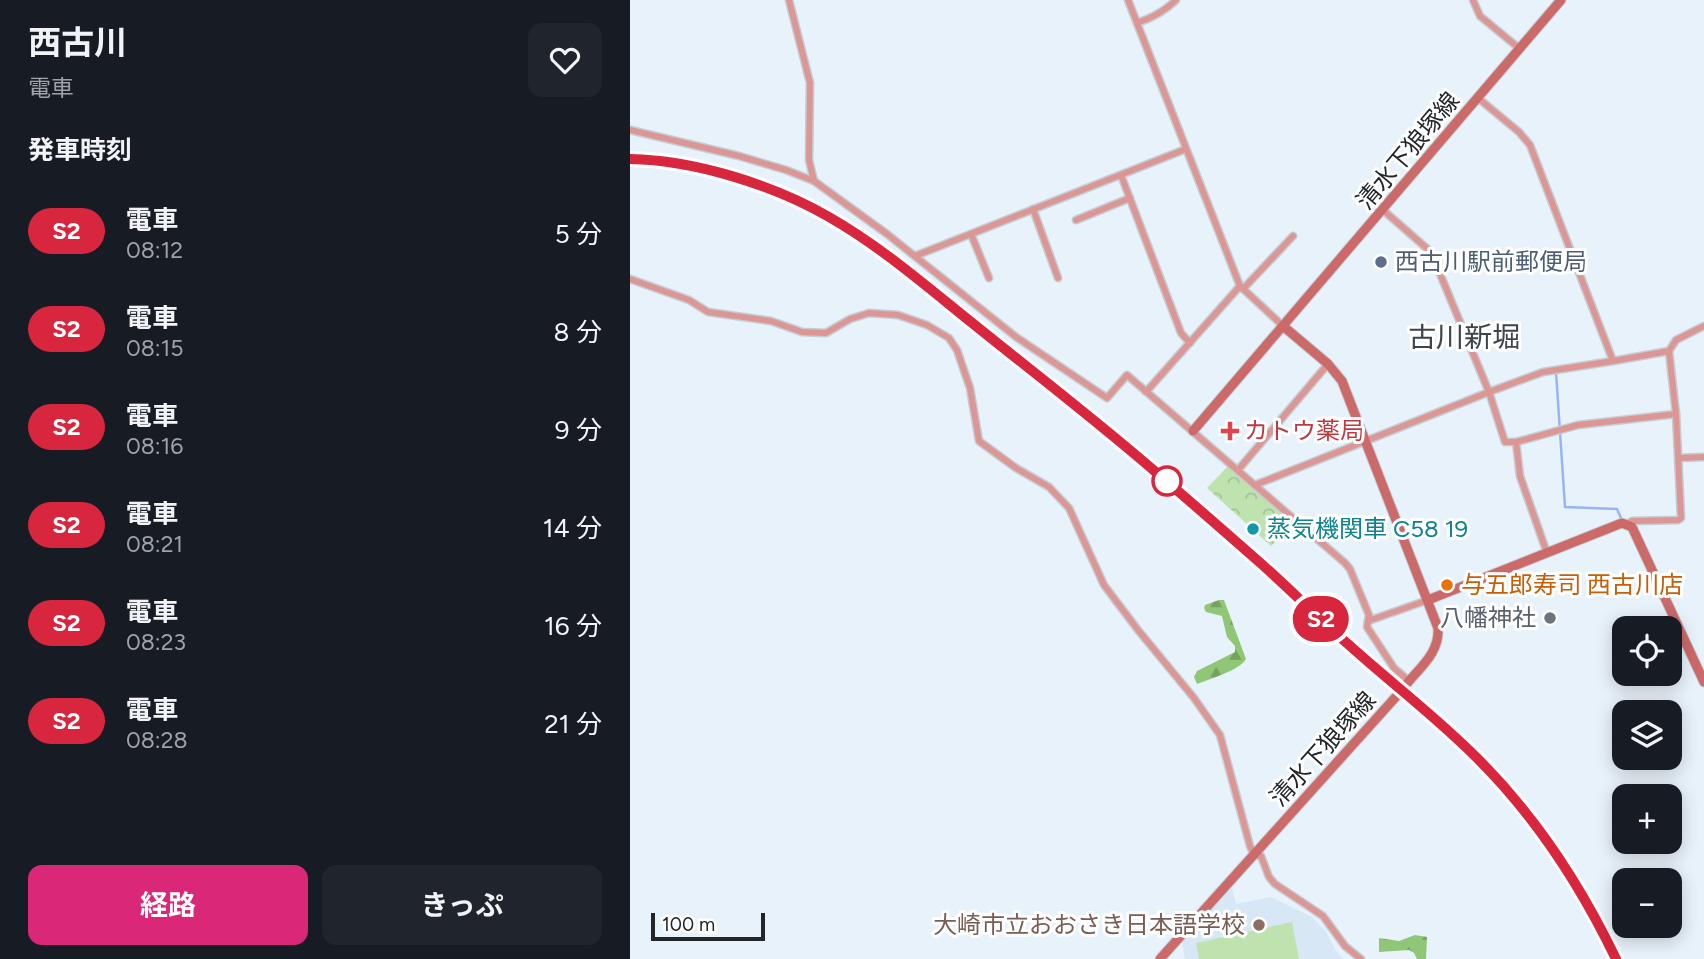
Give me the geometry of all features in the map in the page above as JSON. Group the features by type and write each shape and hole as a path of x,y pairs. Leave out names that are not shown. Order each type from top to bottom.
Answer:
{"main road":[{"name":"清水下狼塚線","path":"1193,431 1561,0"},
{"name":"清水下狼塚線","path":"1160,959 1432,655 1438,641 1438,628 1428,600 1342,382 1328,364 1283,326"},
{"path":"1428,600 1622,523 1627,524 1632,527 1704,682"}],"street":[{"path":"789,0 810,83 809,160 814,181"},
{"path":"1128,0 1242,288 1283,326"},
{"path":"1137,23 1160,13 1176,0"},
{"path":"1474,0 1480,16 1520,49"},
{"path":"1478,98 1519,132 1530,145 1613,361"},
{"path":"630,130 739,156 814,181 915,256 1016,337 1107,398 1127,376 1345,563 1369,614 1367,626 1394,668 1409,681"},
{"path":"915,256 1186,149"},
{"path":"1121,175 1181,333 1190,342"},
{"path":"1076,220 1130,198"},
{"path":"1033,209 1058,278"},
{"path":"1382,210 1431,252 1489,392 1505,442 1516,442 1560,429 1676,414"},
{"path":"971,234 989,278"},
{"path":"1146,392 1190,342 1293,236"},
{"path":"630,279 689,300 708,312 771,321 802,332 826,333 858,316 885,313 914,319 949,338 963,366 979,441 1016,468 1049,487 1069,508 1104,584 1220,735 1254,855 1261,856 1269,877 1275,884 1323,916 1345,946 1361,959"},
{"path":"1627,524 1632,521 1681,518 1676,414 1669,351 1676,340 1704,327"},
{"path":"1255,485 1543,372 1669,351"},
{"path":"1238,470 1328,364"},
{"path":"1516,442 1521,476 1548,553"},
{"path":"1679,458 1704,457"},
{"path":"1368,621 1428,600"}],"shaded area":[{"name":"大崎市立おおさき日本語学校","path":"1232,888 1236,904 1271,897 1312,917 1344,959 1185,959 1182,942"}],"green space":[{"path":"1228,466 1294,523 1271,546 1207,488"},
{"path":"1224,600 1246,659 1231,670 1197,684 1194,677 1197,671 1235,652 1235,646 1227,637 1222,616 1206,612 1204,608 1205,605"},
{"path":"1292,922 1299,959 1199,959 1196,943"},
{"path":"1415,935 1427,937 1426,959 1417,959 1409,950 1379,952 1379,938 1399,941"}],"waterway":[{"path":"1556,372 1565,507 1617,509 1621,518"}],"railway":[{"path":"630,159 680,164 733,176 784,195 829,217 902,266 1101,426 1243,547 1336,634 1475,756 1517,802 1555,852 1616,959"}],"train":[{"name":"S2","path":"630,159 709,170 745,180 827,215 912,273 1078,406 1258,560 1347,643 1478,758 1563,861 1586,898 1616,959"}],"place":[{"name":"西古川駅前郵便局","path":"1381,262"},
{"name":"カトウ薬局","path":"1230,431"},
{"name":"蒸気機関車 C58 19","path":"1253,529"},
{"name":"与五郎寿司 西古川店","path":"1447,585"},
{"name":"八幡神社","path":"1550,618"},
{"name":"大崎市立おおさき日本語学校","path":"1259,925"}],"district":[{"name":"古川新堀","path":"1464,337"}]}
